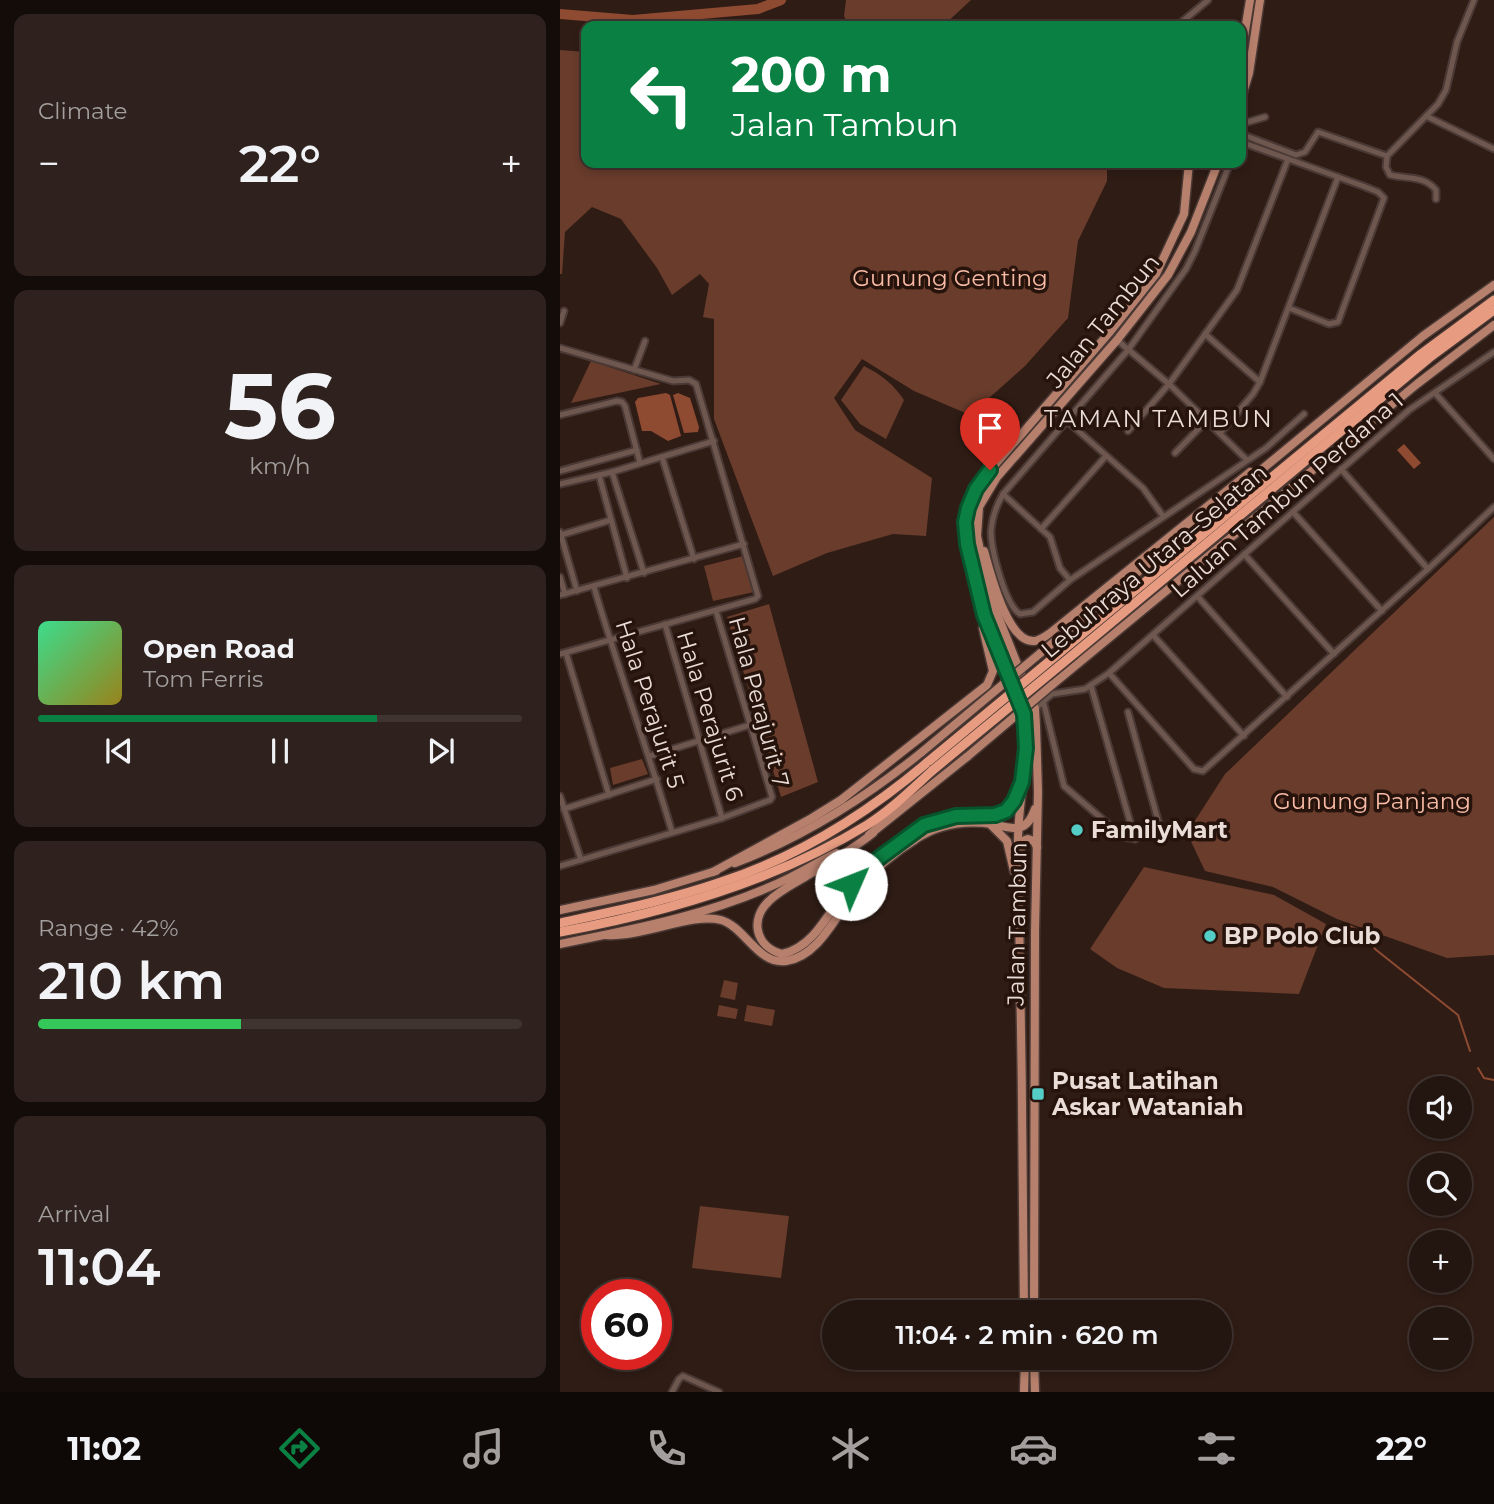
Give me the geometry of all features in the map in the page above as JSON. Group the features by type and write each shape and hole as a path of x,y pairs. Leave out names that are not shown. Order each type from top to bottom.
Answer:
{"highway":[{"name":"Lebuhraya Utara–Selatan","path":"1072,649 1421,354 1494,300"},
{"name":"Lebuhraya Utara–Selatan","path":"560,932 701,898 756,879 869,824 931,766 1072,649 1429,358 1494,310"},
{"name":"Lebuhraya Utara–Selatan","path":"560,923 668,898 723,882 773,861 831,832 931,766"}],"main road":[{"path":"1246,24 1250,0"},
{"path":"1246,81 1252,60 1260,0"},
{"name":"Jalan Tambun","path":"1024,1300 1023,1050 1017,828 1026,748 1024,714 984,615 967,544 965,522 976,489 1152,281 1167,255 1184,214 1189,168"},
{"path":"1212,168 1212,179"},
{"name":"Jalan Tambun","path":"1034,1300 1038,793 1035,709 998,620 983,571 976,536 976,516 997,477 1117,340 1174,266 1191,232 1216,168"},
{"path":"560,910 654,890 713,872 755,856 825,820 864,796 922,752 1423,336 1494,285"},
{"path":"1022,782 1014,801 1000,814 956,816 937,820 924,825 887,851 851,884 815,933 795,950 782,954 765,946 758,935 759,914 770,900 873,833 1376,417 1494,324"},
{"path":"976,536 984,548 1009,622 1026,639 1036,641 1049,634 1279,449 1296,441"},
{"path":"713,872 841,800 986,685 993,671 983,628 984,615"},
{"path":"606,935 622,937 694,920 715,919 735,927 768,957 782,962 789,961 812,946 873,872 914,840 928,831 957,823 1017,828 1025,825 1031,819 1038,793"},
{"path":"990,824 1007,841 1020,905"},
{"path":"560,944 606,935 719,905 787,879 873,833"},
{"path":"1018,861 1025,840 1034,841 1037,847"},
{"path":"1034,1094 1029,1062 1023,1050 1030,1038 1030,1014 1035,1002"},
{"path":"1024,1392 1025,1370"},
{"path":"1034,1370 1035,1392"}],"street":[{"path":"1183,21 1208,0"},
{"path":"1436,199 1436,190 1431,184 1418,179 1397,177 1387,172 1387,156 1438,104 1446,90 1457,42 1474,0"},
{"path":"1426,116 1494,149"},
{"path":"1246,123 1265,117"},
{"path":"1246,136 1296,155 1305,152 1318,132 1387,156"},
{"path":"1246,144 1381,193 1384,201 1338,321 1329,324 1289,308"},
{"path":"1128,431 1169,384 1242,279 1288,159"},
{"path":"1228,168 1191,261 1128,350 1003,494 995,509 992,529 996,562 1012,606 1017,612 1027,614 1070,580 1266,448 1304,414"},
{"path":"1221,432 1254,394 1260,382 1338,177"},
{"path":"560,323 564,311"},
{"path":"1205,334 1260,382"},
{"path":"1117,340 1207,419 1247,460"},
{"path":"634,370 645,341"},
{"path":"560,348 673,381 689,380 697,387 758,594 755,600 563,654 609,794"},
{"name":"Laluan Tambun Perdana 1","path":"1043,700 1052,694 1085,689 1109,673 1409,410 1493,354"},
{"path":"1435,393 1494,459"},
{"path":"560,415 622,402 640,463"},
{"path":"1175,453 1207,419"},
{"path":"1066,421 1148,493 1163,516"},
{"path":"560,484 612,472 714,441"},
{"path":"560,471 637,450"},
{"path":"1041,529 1106,456"},
{"path":"662,457 694,559"},
{"path":"1341,469 1428,569"},
{"path":"612,472 644,573"},
{"path":"599,475 627,578"},
{"path":"1003,494 1050,537 1060,568 1070,580"},
{"path":"1109,673 1194,769 1203,771 1494,507"},
{"path":"1293,512 1382,611"},
{"path":"577,591 561,533 611,520"},
{"path":"560,577 562,595 744,544"},
{"path":"1244,554 1334,654"},
{"name":"Hala Perajurit 5","path":"594,587 672,832"},
{"path":"1198,597 1287,697"},
{"name":"Hala Perajurit 7","path":"716,611 772,797 768,803"},
{"name":"Hala Perajurit 6","path":"665,624 722,818"},
{"path":"1153,635 1244,736"},
{"path":"1091,685 1135,839"},
{"path":"1035,709 1043,700"},
{"path":"1043,700 1064,786 1123,837 1135,839 1157,830 1159,824 1128,712"},
{"path":"650,756 750,725"},
{"path":"564,809 657,779"},
{"path":"560,796 581,860"},
{"name":"Hala Perajurit 6","path":"560,866 768,803"},
{"path":"672,1392 682,1377 719,1392"}],"green space":[{"path":"846,0 971,0 948,21 846,21 844,16"},
{"name":"Gunung Genting","path":"560,50 581,52 581,168 1107,168 1107,181 1078,241 1068,318 1025,366 970,415 914,391 862,359 834,398 855,430 932,478 926,536 893,534 827,553 773,576 714,419 714,319 703,317 709,284 700,274 672,295 657,268 621,219 592,207 565,232 560,274"},
{"path":"591,361 661,384 571,403"},
{"path":"864,366 887,380 904,400 886,439 860,424 841,400"},
{"name":"Gunung Panjang","path":"1494,517 1494,955 1447,958 1337,919 1273,887 1205,871 1187,833 1225,774"},
{"path":"743,556 754,592 713,601 704,566"},
{"path":"769,604 818,782 781,797 727,617"},
{"path":"642,759 648,774 613,785 610,768"},
{"name":"BP Polo Club","path":"1144,867 1274,895 1326,924 1299,994 1164,988 1117,968 1090,949"},
{"path":"724,980 738,983 735,1000 720,997"},
{"path":"719,1005 738,1009 736,1019 717,1016"},
{"path":"747,1005 775,1010 772,1026 744,1021"},
{"path":"700,1206 789,1216 781,1278 692,1268"}],"shaded area":[{"path":"666,393 670,395 681,436 668,441 651,431 642,431 635,402 638,398"},
{"path":"678,393 690,398 699,427 698,432 684,433 673,395"},
{"path":"1404,444 1421,463 1414,469 1397,450"}],"waterway":[{"path":"560,14 633,20 758,9 781,0"},
{"path":"1345,924 1367,934 1375,949 1458,1015 1470,1051"},
{"path":"1478,1068 1484,1078 1494,1080"}],"place":[{"name":"FamilyMart","path":"1077,830"},
{"name":"BP Polo Club","path":"1210,936"},
{"name":"Pusat Latihan Askar Wataniah","path":"1038,1094"}],"district":[{"name":"TAMAN TAMBUN","path":"1159,418"}],"route":[{"path":"851,884 867,867 924,825 956,816 986,816 1006,811 1014,801 1022,782 1027,731 1024,714 984,615 967,544 965,522 968,508 976,489 990,470"}]}
